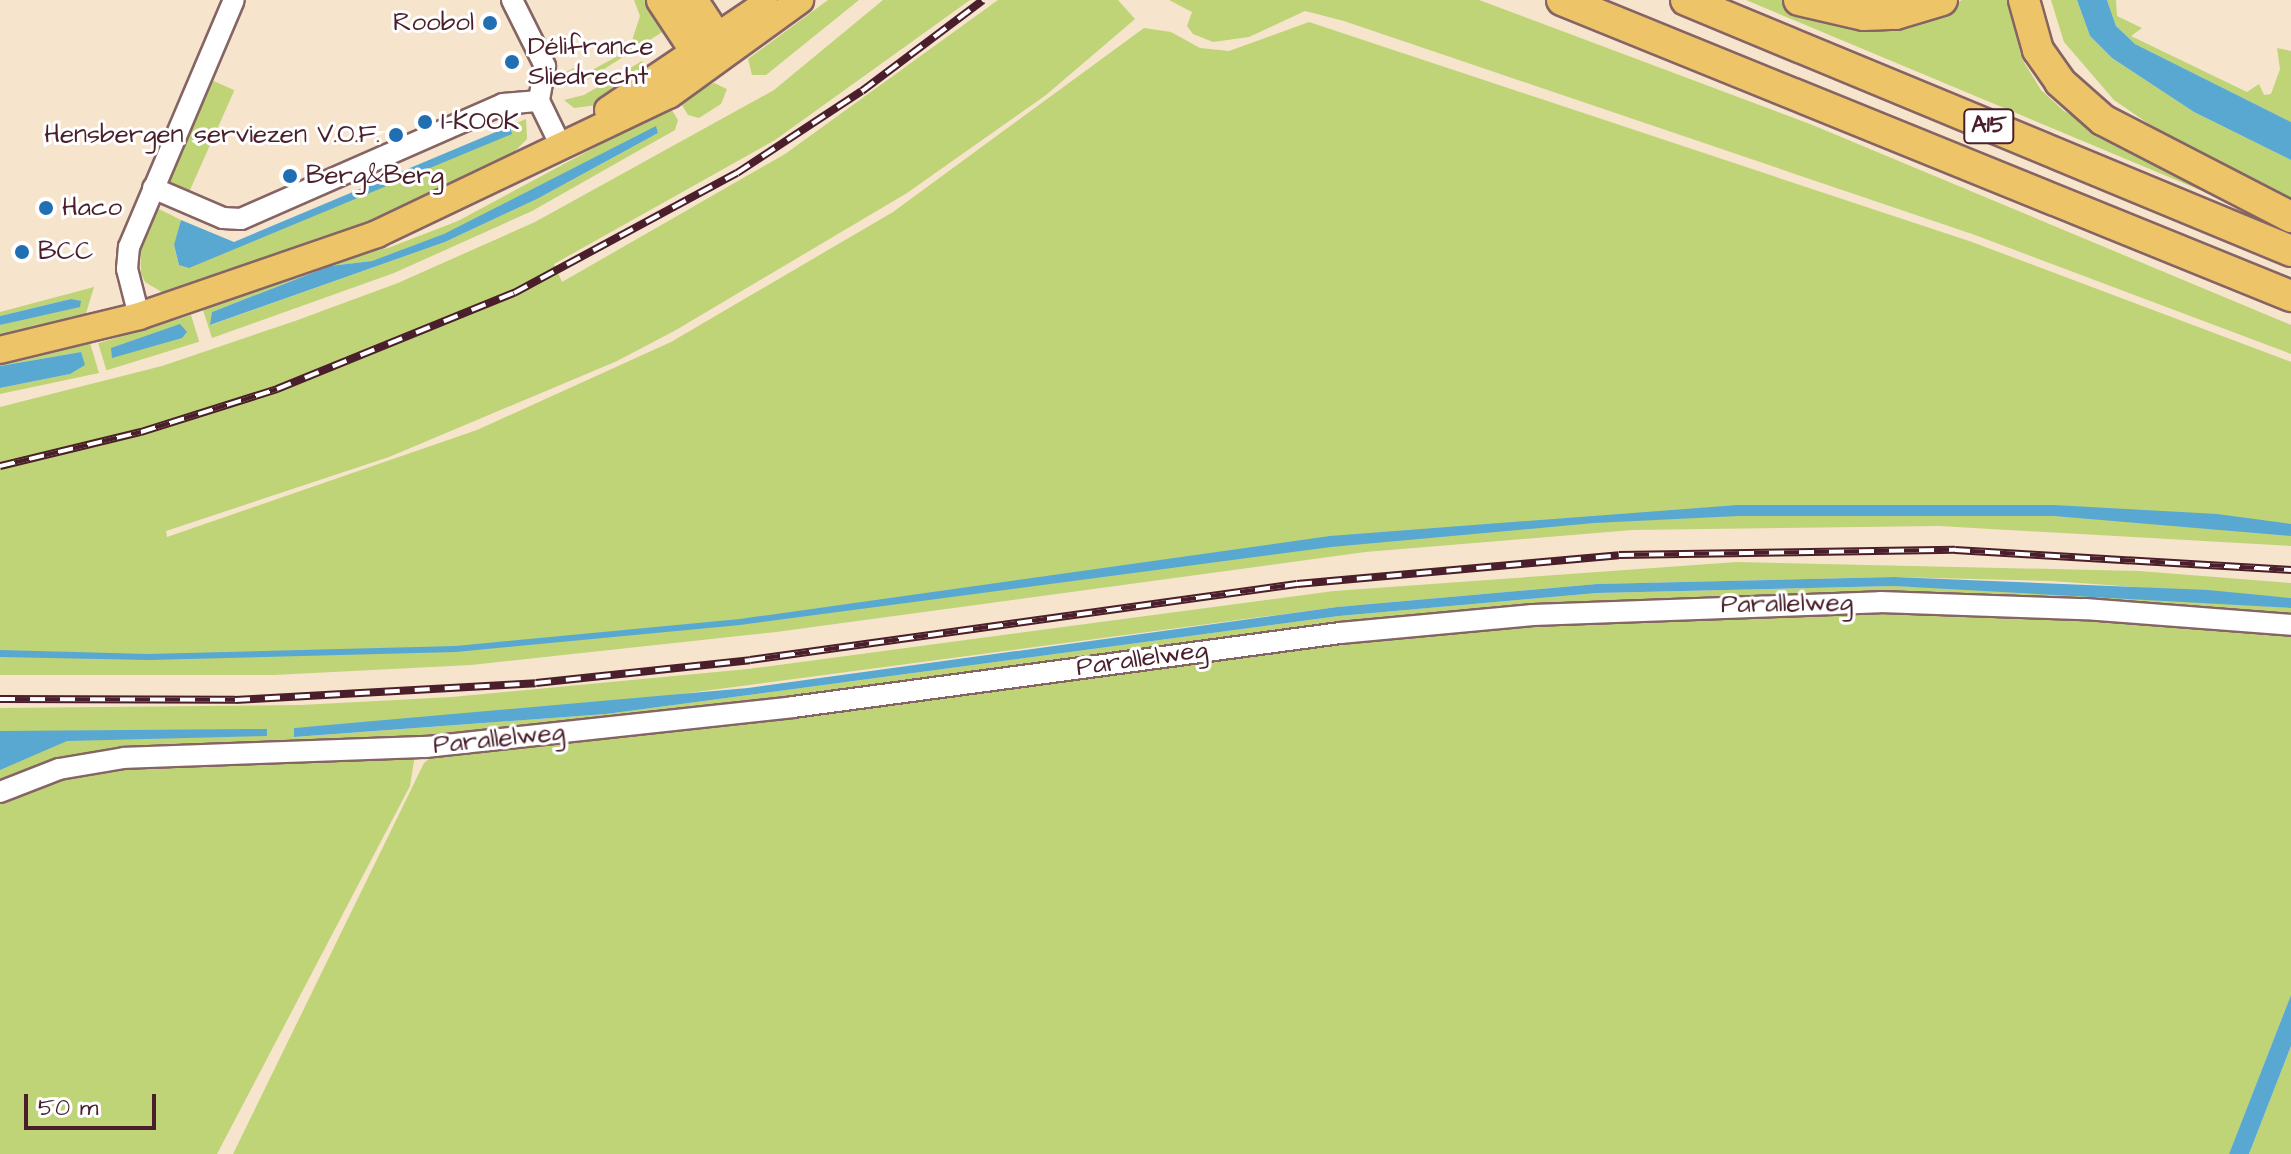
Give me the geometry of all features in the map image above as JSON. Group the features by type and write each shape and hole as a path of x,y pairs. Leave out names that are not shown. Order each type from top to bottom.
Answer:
{"highway":[{"path":"662,0 708,50"},
{"path":"692,0 708,50"},
{"name":"A15","path":"1562,0 2291,296"},
{"name":"A15","path":"1686,0 2291,251"},
{"path":"1799,0 1864,15 1896,14 1942,0"},
{"path":"2024,0 2038,50 2060,82 2103,120 2291,217"}],"main road":[{"path":"708,50 770,0"},
{"path":"0,350 139,316 377,234 560,144 708,50 800,0"}],"street":[{"path":"139,316 127,269 129,247 234,0"},
{"path":"512,0 545,66 539,101 560,144"},
{"path":"153,188 223,218 241,219 503,104 539,101"},
{"name":"Parallelweg","path":"0,792 59,769 124,758 426,747 793,707 1340,633 1533,615 1880,602 2085,609 2291,625"}],"green space":[{"path":"634,0 648,0 667,29 579,85 564,83 560,75 574,68 579,77 629,50 640,16"},
{"path":"828,0 859,0 766,75 752,75 748,59"},
{"path":"883,0 970,0 775,140 554,264 562,282 785,154 998,0 1118,0 1135,19 1046,95 907,193 676,330 617,361 389,457 166,531 167,537 477,430 671,342 893,212 1144,28 1171,32 1200,48 1229,51 1309,22 1972,242 2291,362 2291,546 1939,526 1632,530 1365,552 776,632 471,665 273,675 0,675 0,407 162,366 295,321 398,283 535,222 774,90"},
{"path":"1169,0 1479,0 1810,124 2291,325 2291,354 1975,235 1344,21 1305,11 1249,37 1213,42 1193,34 1187,26 1192,12"},
{"path":"1746,0 1783,0 1844,20 1925,19 1962,0 2007,0 2022,59 2041,90 2064,111 2281,224"},
{"path":"2051,0 2077,0 2090,36 2112,58 2194,112 2291,160 2291,202 2181,146 2114,100 2064,42"},
{"path":"2107,0 2116,0 2117,16 2142,28 2131,36 2247,92 2259,84 2264,95 2271,94 2280,69 2277,48 2291,51 2291,122 2135,44 2116,26"},
{"path":"642,61 649,72 597,105 574,108 564,100 584,95"},
{"path":"207,78 234,90 190,191 162,178"},
{"path":"714,83 727,89 721,104 699,118 688,115 679,100"},
{"path":"670,107 678,120 675,130 532,211 394,273 212,338 203,310 332,259 388,248 458,221","holes":["656,127 658,133 537,199 445,242 211,325 212,312 330,266 372,261 444,235"]},
{"path":"526,119 527,139 507,159 345,233 165,294 145,282 141,273 140,244 155,207 181,220 174,246 179,265 513,130 510,126"},
{"path":"94,287 84,320 0,340 0,325 81,304 71,299 0,316 0,312"},
{"path":"191,315 199,342 106,370 98,343"},
{"path":"90,343 99,373 0,394 0,388 70,374 81,352 0,366 0,360"},
{"path":"1737,562 2139,571 2291,583 2291,598 2051,581 1894,577 1597,584 1337,607 605,704 295,728 295,737 606,714 1339,616 1597,593 1894,586 2051,591 2291,608 2291,617 1895,594 1737,596 1469,611 606,722 453,736 240,743 0,783 0,708 301,705 452,697 748,669 1334,591"},
{"path":"1870,611 2000,612 2291,633 2291,995 2229,1154 233,1154 424,763 435,754 693,728 1248,652 1531,623"},
{"path":"415,755 410,786 217,1154 0,1154 0,804 68,776 131,766"},
{"path":"2291,1046 2291,1154 2249,1154 2251,1149"}],"water":[{"path":"2077,0 2107,0 2116,26 2135,44 2291,122 2291,160 2194,112 2112,58 2090,36"},
{"path":"510,126 512,134 189,268 179,265 174,245 181,220 234,242"},
{"path":"656,126 658,133 537,199 445,242 210,325 212,312 330,266 372,261 444,234"},
{"path":"71,299 81,301 80,307 0,325 0,316"},
{"path":"180,324 187,332 182,338 112,358 111,348"},
{"path":"81,352 85,365 70,374 0,388 0,366"},
{"path":"1738,505 2054,505 2217,514 2291,524 2291,536 2054,516 1738,516 1594,523 1331,547 740,625 456,652 149,660 0,657 0,650 148,654 456,646 740,619 1330,536"},
{"path":"1894,577 2208,590 2291,598 2291,608 1894,586 1597,593 1339,616 606,714 294,737 294,728 748,688 1337,607 1597,584"},
{"path":"267,729 267,736 67,741 0,770 0,731"},
{"path":"2291,995 2291,1046 2249,1154 2229,1154"}],"railway":[{"path":"0,466 141,432 277,389 514,293 737,173 862,91 983,0"},
{"path":"0,699 235,700 536,683 750,660 1297,584 1619,555 1955,550 2291,570"}],"place":[{"name":"Roobol","path":"490,23"},
{"name":"Délifrance Sliedrecht","path":"512,62"},
{"name":"I-KOOK","path":"425,122"},
{"name":"Hensbergen serviezen V.O.F.","path":"396,135"},
{"name":"Berg&Berg","path":"290,176"},
{"name":"Haco","path":"46,208"},
{"name":"BCC","path":"22,252"}]}
